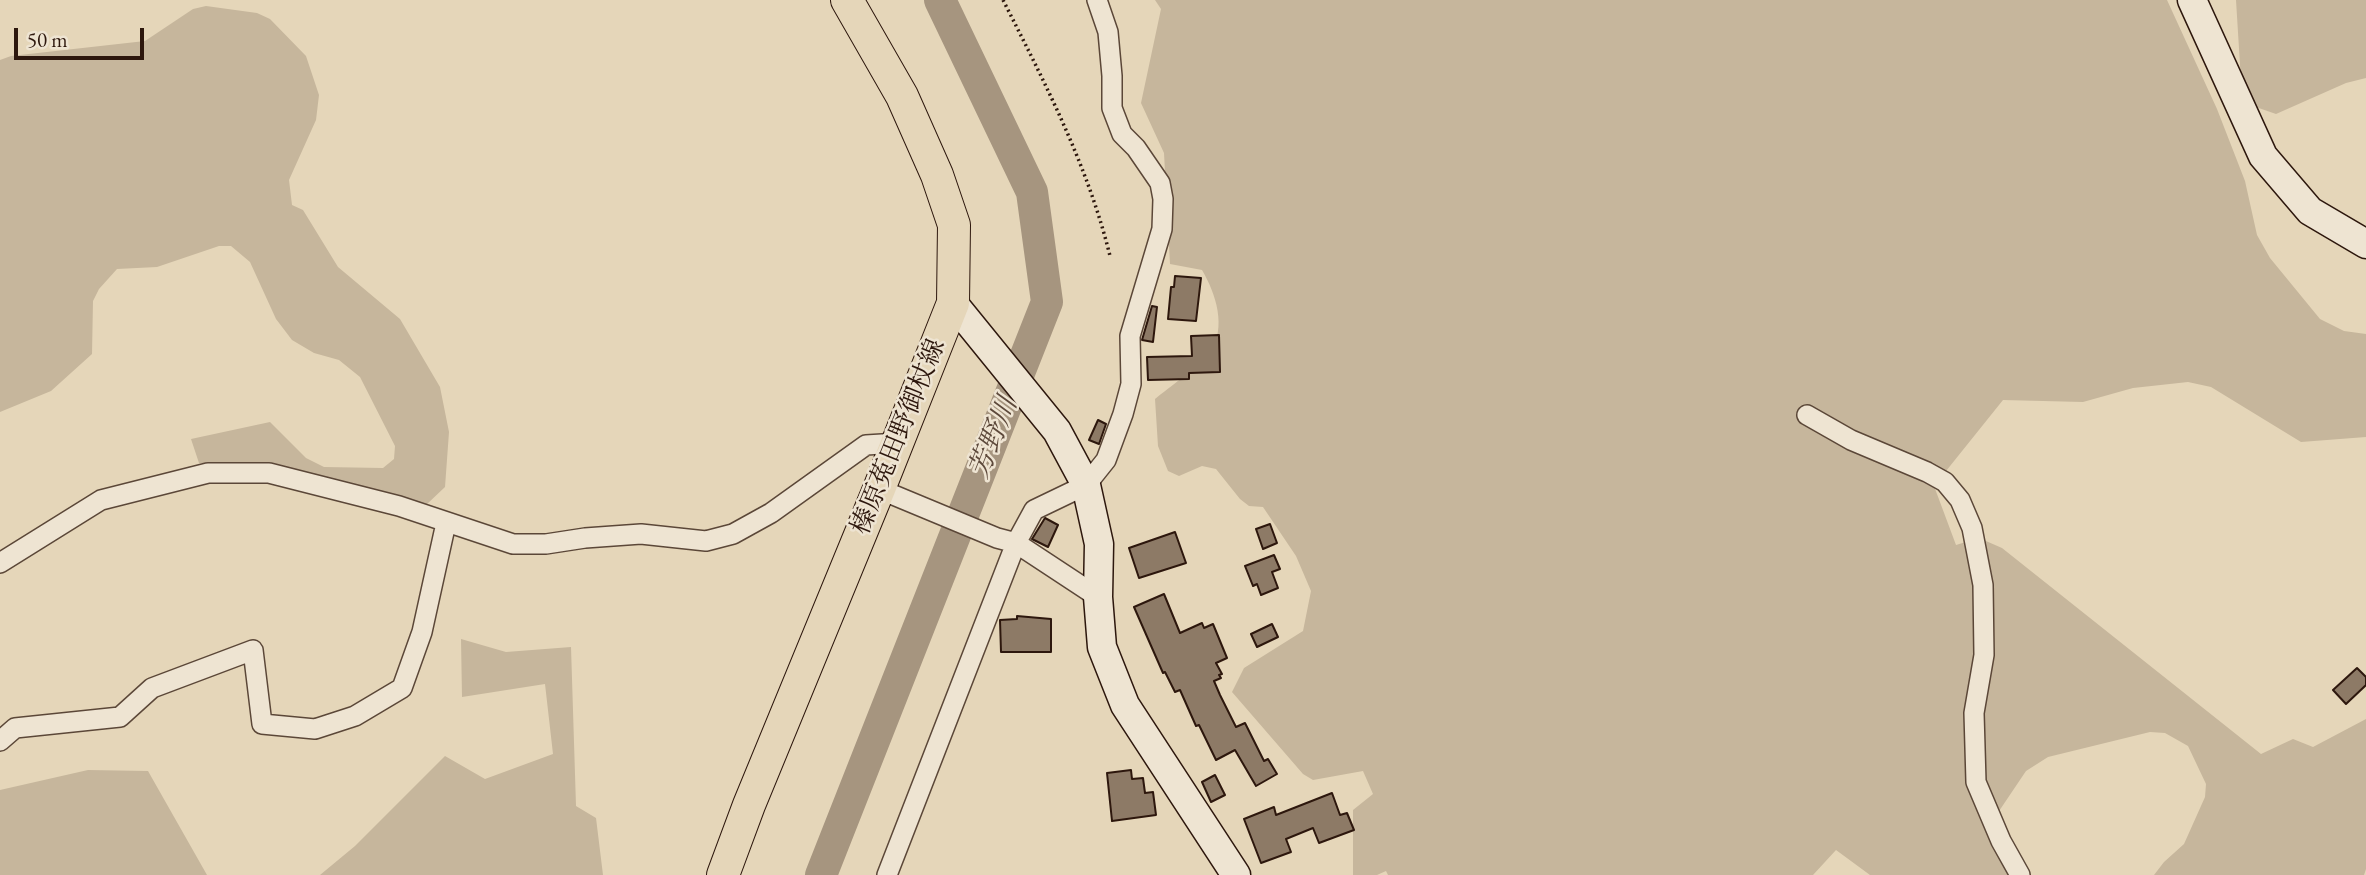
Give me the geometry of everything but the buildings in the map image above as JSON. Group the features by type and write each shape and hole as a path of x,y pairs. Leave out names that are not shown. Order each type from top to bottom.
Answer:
{"main road":[{"name":"榛原菟田野御杖線","path":"723,875 749,805 885,491 898,443 957,307 954,225 937,175 902,96 847,0"}],"street":[{"path":"887,875 1006,541 1034,510 1086,485 1105,460 1123,414 1131,384 1130,336 1162,229 1163,200 1160,183 1136,148 1122,134 1112,108 1108,32 1097,0"},
{"path":"2192,0 2263,156 2310,211 2366,244"},
{"path":"957,307 1057,431 1086,485 1099,544 1098,597 1102,647 1125,705 1236,875"},
{"path":"1807,415 1851,440 1927,472 1944,482 1960,500 1972,528 1983,585 1984,654 1974,713 1976,782 2001,841 2020,875"},
{"path":"0,562 101,500 208,473 269,473 399,506 513,544 546,544 641,534 706,541 733,534 771,513 866,445 898,443"},
{"path":"885,491 1006,541 1098,597"},
{"path":"0,741 15,728 120,718 152,688 253,650 262,724 315,729 355,716 402,688 422,632 446,523"}],"path":[{"path":"1003,0 1060,113 1100,214 1110,256"}],"shaded area":[{"path":"1155,0 2167,0 2217,109 2245,181 2257,235 2270,258 2320,319 2344,331 2366,334 2366,437 2301,442 2211,387 2188,382 2133,388 2083,402 2003,400 1934,486 1956,545 1979,538 2002,548 2261,754 2293,739 2313,747 2366,719 2364,875 2154,875 2184,844 2205,797 2206,784 2188,746 2165,733 2150,732 2048,757 2026,771 1991,823 2012,875 1870,875 1836,850 1813,875 1388,875 1386,871 1377,875 1353,875 1353,810 1373,794 1363,771 1313,780 1303,774 1232,692 1244,668 1303,631 1311,591 1296,556 1263,507 1249,506 1240,499 1216,469 1202,466 1179,476 1168,471 1158,446 1155,399 1210,353 1219,322 1212,289 1202,270 1170,264 1164,153 1141,103 1161,9"},
{"path":"2236,0 2366,0 2366,78 2346,83 2276,114 2253,106 2241,81"},
{"path":"206,6 257,13 270,19 306,56 319,95 316,120 289,180 292,205 303,210 338,267 400,319 440,387 449,432 445,487 426,505 265,464 199,463 191,439 270,422 306,458 324,467 383,468 394,459 395,446 360,377 339,360 314,353 292,340 276,319 250,262 231,246 219,246 157,267 117,269 99,289 93,301 92,354 51,391 0,412 0,60 11,56 145,41 193,9"},
{"path":"461,639 506,652 571,647 576,806 596,818 603,875 320,875 355,846 445,756 485,779 553,754 545,684 462,697"},
{"path":"88,770 148,771 207,875 0,875 0,790"}],"waterway":[{"name":"芳野川","path":"821,875 1047,302 1032,192 940,0"}]}
